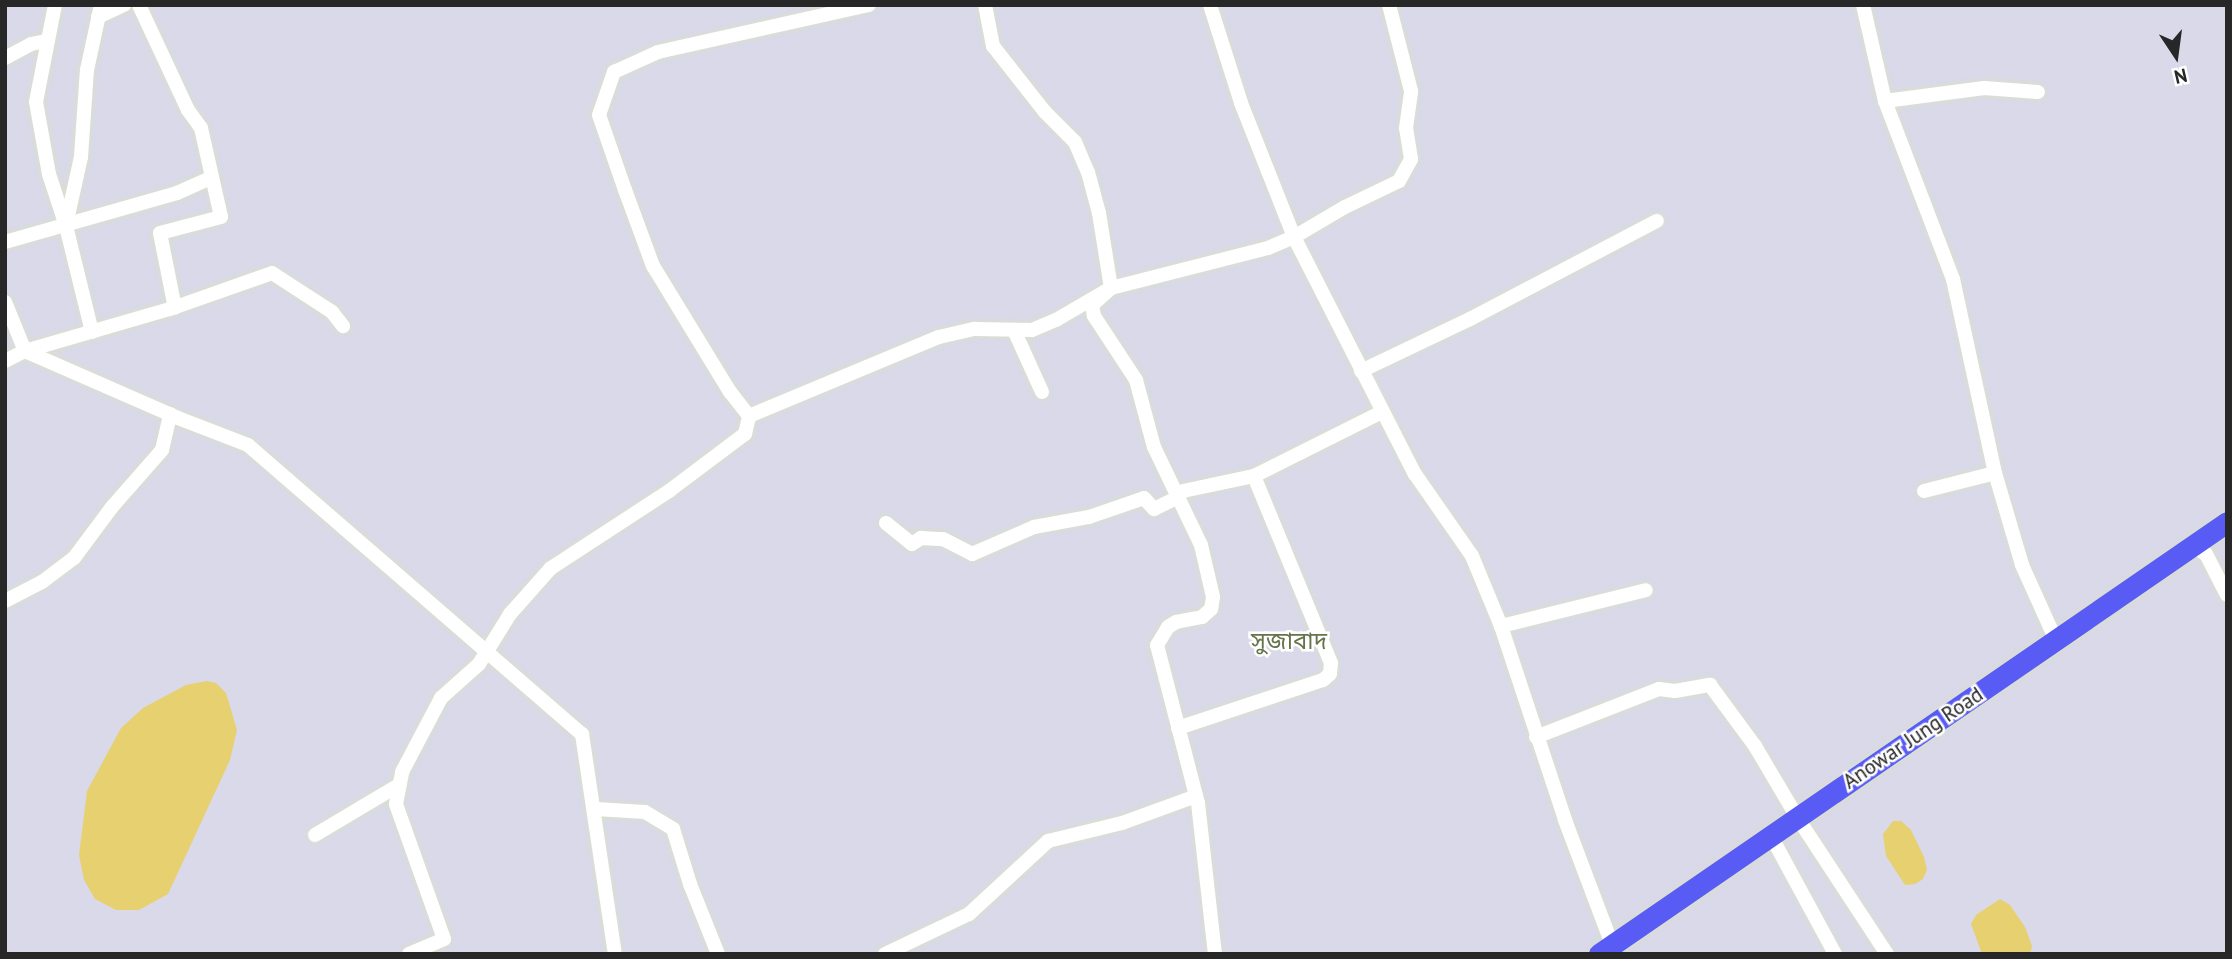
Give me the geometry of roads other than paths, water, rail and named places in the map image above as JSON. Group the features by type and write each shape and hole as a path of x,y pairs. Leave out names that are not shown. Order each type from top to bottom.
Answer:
{"highway":[{"name":"Anowar Jung Road","path":"1609,951 1797,817 2227,522"}],"street":[{"path":"55,5 36,102 49,174 66,226 92,332"},
{"path":"66,226 81,157 87,70 99,11 124,5"},
{"path":"139,5 188,110 201,128 221,217 160,233 176,308"},
{"path":"409,954 444,939 396,804 401,772 441,698 488,652 510,614 551,568 706,466 745,434 749,416 730,391 653,266 599,115 614,72 658,52 869,5"},
{"path":"985,5 993,46 1045,112 1075,142 1088,172 1099,213 1111,288"},
{"path":"1210,5 1241,103 1294,237 1415,474 1472,555 1501,626 1609,951"},
{"path":"749,416 939,337 975,329 1032,330 1056,320 1111,288 1268,248 1399,181 1411,159 1406,128 1411,91 1389,5"},
{"path":"1863,5 1885,101 1953,279 1995,473 2022,565 2055,638"},
{"path":"5,58 31,44 47,41"},
{"path":"1885,101 1984,88 2038,93"},
{"path":"5,242 177,193 211,178"},
{"path":"1361,370 1470,319 1657,221"},
{"path":"5,361 25,351 176,308 272,273 332,312 343,326"},
{"path":"1111,288 1092,305 1094,316 1136,380 1147,427 1177,498 1201,545 1213,597 1211,609 1202,617 1177,622 1162,634 1157,645 1196,796 1210,894 1215,954"},
{"path":"5,302 25,351 248,445 582,734 596,809 598,850 615,954"},
{"path":"1014,330 1042,392"},
{"path":"886,523 912,544 921,538 943,539 972,554 1034,527 1089,517 1144,498 1154,509 1177,498 1183,491 1208,488 1228,480 1254,475 1382,412"},
{"path":"5,601 42,582 74,558 112,507 162,450 170,414"},
{"path":"1924,491 1995,473"},
{"path":"1178,729 1323,680 1332,670 1254,475"},
{"path":"2193,546 2206,554 2227,595"},
{"path":"1501,626 1646,590"},
{"path":"1536,737 1659,689 1675,691 1710,685 1755,746 1797,817 1887,954"},
{"path":"315,835 399,785"},
{"path":"885,954 969,914 1048,841 1122,823 1196,796"},
{"path":"596,809 645,812 673,829 690,884 718,954"},
{"path":"1771,836 1835,954"}],"district":[{"name":"সুজাবাদ","path":"1289,641"}]}
